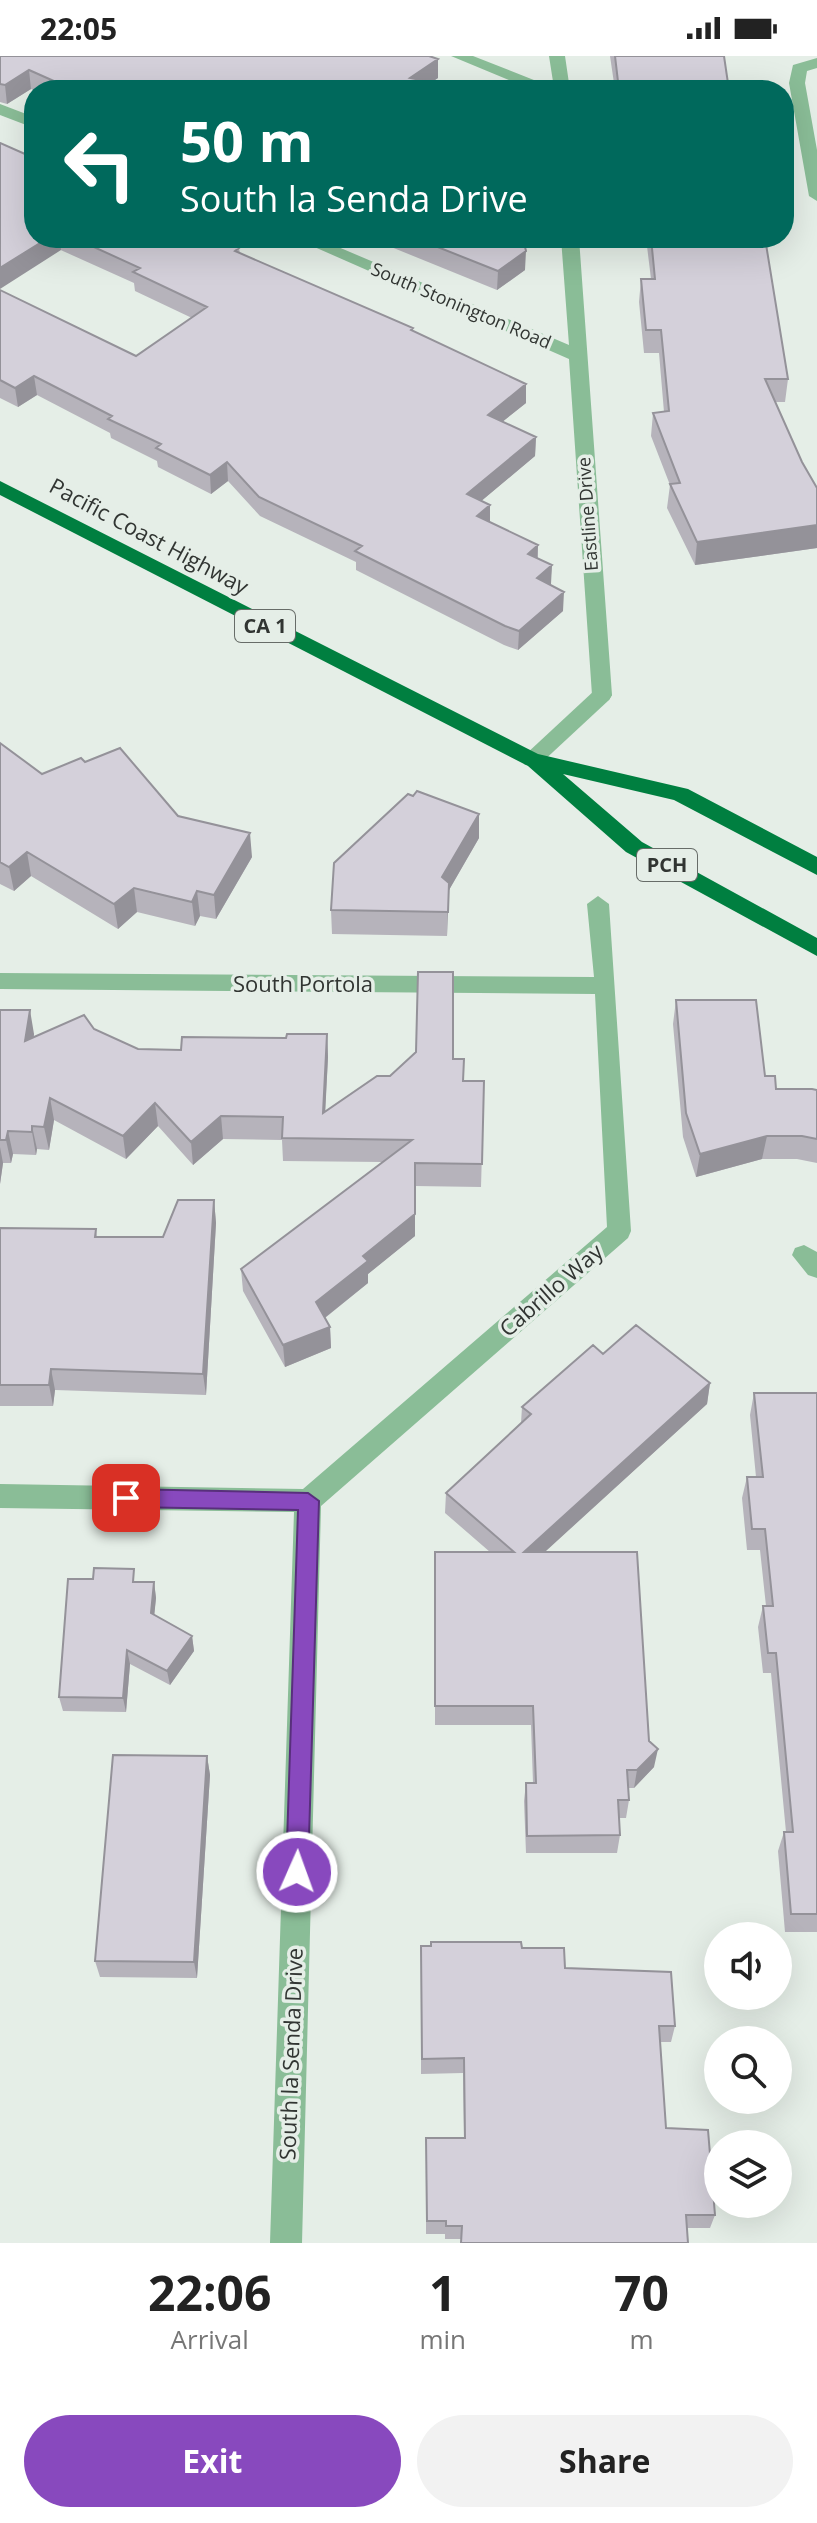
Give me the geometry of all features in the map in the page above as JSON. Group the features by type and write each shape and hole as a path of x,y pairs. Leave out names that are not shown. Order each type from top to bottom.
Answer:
{"highway":[{"name":"Pacific Coast Highway","path":"0,487 532,760 634,847 817,948"},
{"name":"Pacific Coast Highway","path":"532,760 680,794 817,867"}],"street":[{"path":"459,56 521,80"},
{"path":"557,56 561,80"},
{"path":"817,63 799,68 797,83 817,196"},
{"path":"0,109 24,119"},
{"name":"South Stonington Road","path":"326,248 576,355"},
{"name":"Eastline Drive","path":"532,760 602,695 571,248"},
{"name":"Cabrillo Way","path":"308,1501 619,1231 606,986 598,904"},
{"name":"South Portola","path":"0,981 606,986"},
{"path":"0,1496 308,1501"},
{"name":"South la Senda Drive","path":"286,2243 308,1501"}],"building":[{"path":"0,56 429,56 438,59 410,78 421,80 52,80 29,70 5,85 0,84"},
{"path":"615,56 724,56 728,80 618,80"},
{"path":"0,143 24,154 24,248 32,248 0,268"},
{"path":"96,248 239,248 235,251 413,328 411,330 526,384 488,415 536,437 467,494 490,505 477,516 538,545 528,554 552,565 537,578 564,592 519,631 505,626 355,551 362,546 259,497 227,462 210,475 156,448 161,444 108,419 112,416 34,376 15,388 0,380 0,290 136,356 207,307 133,272 140,268"},
{"path":"440,248 525,248 526,251 498,271"},
{"path":"652,248 767,248 788,379 765,379 817,488 817,525 697,542 670,484 680,483 653,413 669,411 661,330 646,330 641,279 655,279"},
{"path":"0,743 42,774 81,758 85,762 120,748 178,816 250,833 214,895 197,891 192,902 134,888 114,904 27,852 9,867 0,862"},
{"path":"417,791 479,814 442,877 449,883 448,912 331,910 334,863 408,794 413,796"},
{"path":"418,972 453,972 453,1059 464,1059 463,1081 484,1081 482,1164 415,1163 415,1214 363,1256 368,1261 316,1302 330,1327 283,1345 241,1269 412,1140 282,1138 283,1117 221,1116 191,1142 155,1103 123,1136 50,1098 44,1127 32,1126 32,1132 8,1131 6,1140 0,1140 0,1010 30,1010 25,1041 84,1015 94,1029 138,1049 181,1050 182,1037 286,1038 287,1034 327,1034 323,1113 377,1076 390,1076 416,1052"},
{"path":"676,1000 756,1000 765,1076 775,1076 776,1089 817,1090 817,1139 767,1136 700,1154 686,1113"},
{"path":"178,1200 214,1200 203,1374 51,1369 49,1385 0,1385 0,1228 96,1229 95,1237 163,1237"},
{"path":"636,1325 710,1383 524,1552 637,1552 649,1741 658,1749 637,1770 627,1770 629,1800 618,1800 620,1835 527,1836 526,1783 536,1783 533,1706 435,1706 435,1552 514,1552 446,1493 531,1414 522,1407 593,1345 603,1354"},
{"path":"754,1393 817,1393 817,1914 791,1914 784,1832 793,1832 776,1653 768,1653 763,1606 773,1606 765,1529 752,1529 747,1477 763,1477"},
{"path":"94,1568 134,1569 133,1582 154,1582 151,1613 192,1636 167,1671 127,1650 123,1698 59,1697 68,1579 93,1579"},
{"path":"113,1755 207,1756 194,1962 95,1961"},
{"path":"431,1942 521,1942 522,1948 564,1948 565,1968 671,1972 675,2026 659,2026 666,2128 708,2130 704,2130 704,2215 686,2215 688,2243 461,2243 462,2226 446,2226 446,2221 427,2221 426,2138 465,2138 464,2058 422,2059 421,1946 431,1946"}],"route":[{"path":"126,1498 308,1501 297,1872"}]}
